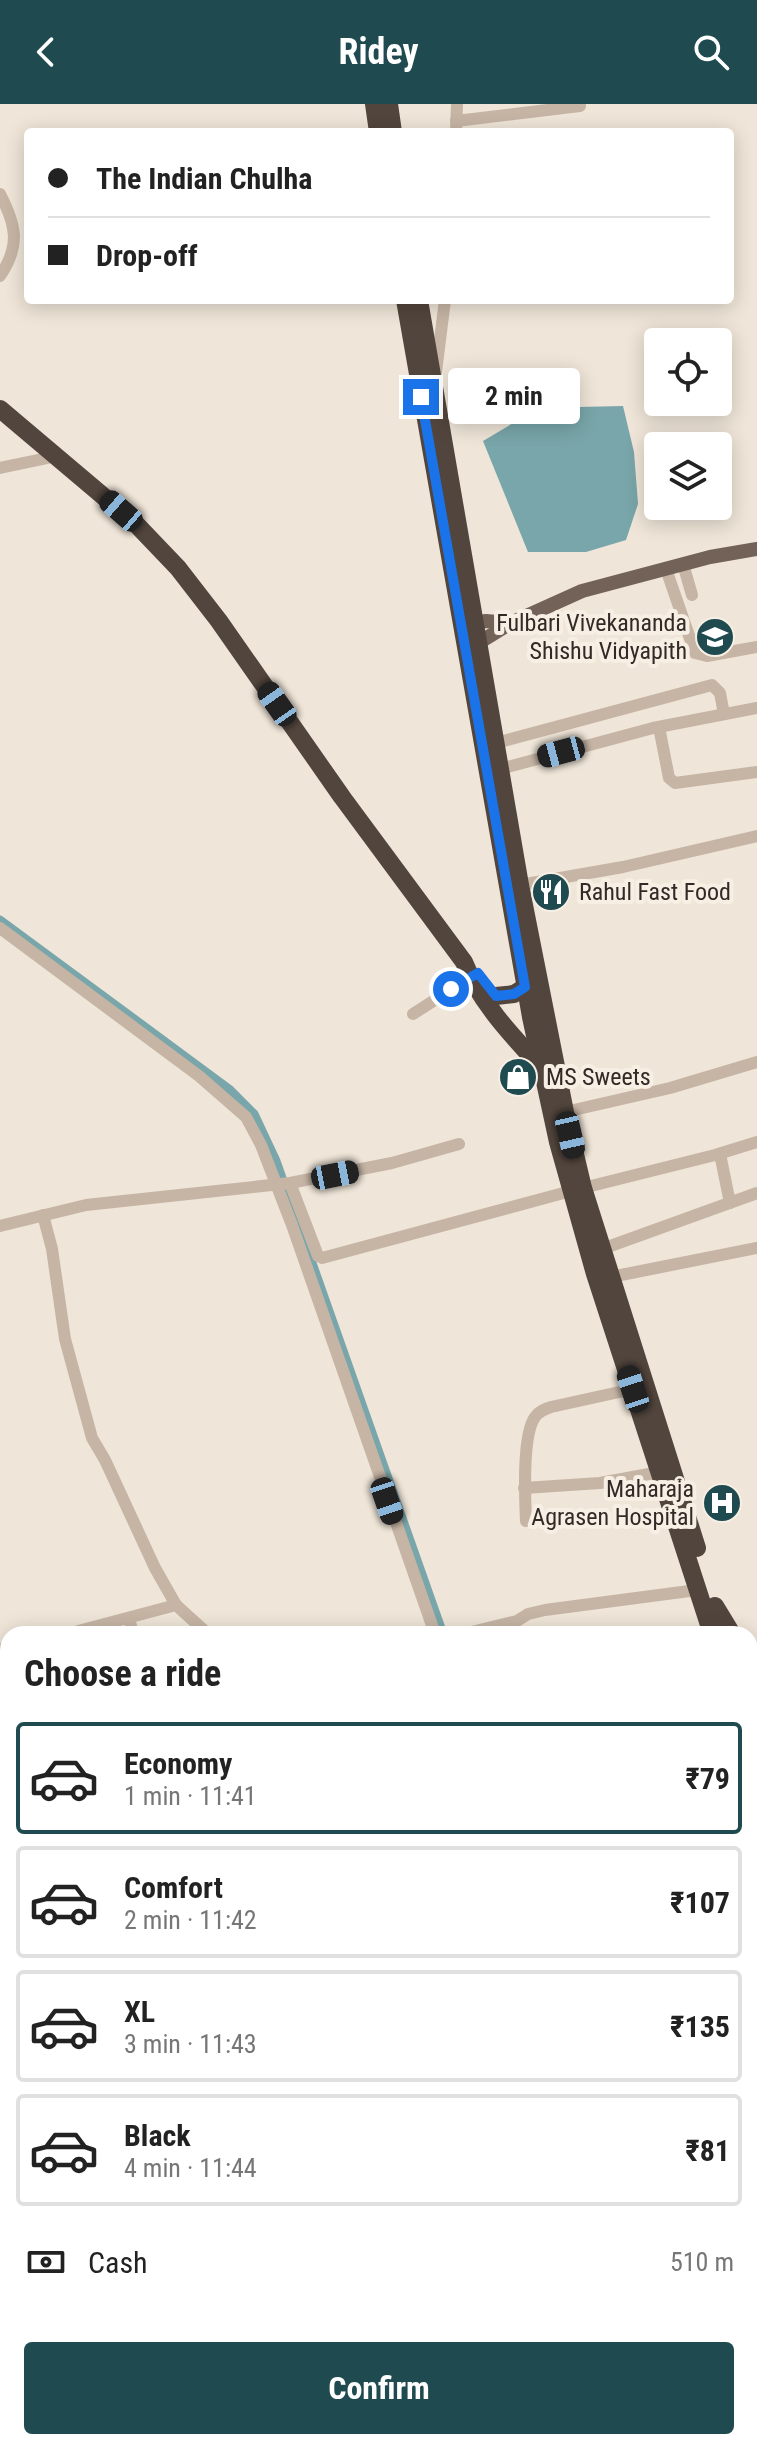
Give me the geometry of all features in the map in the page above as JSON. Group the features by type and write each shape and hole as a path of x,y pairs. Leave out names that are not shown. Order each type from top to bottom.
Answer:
{"highway":[{"path":"374,104 377,128"},
{"path":"389,104 392,128"},
{"path":"406,304 472,644 496,743 549,1065 577,1189 633,1389 709,1626"},
{"path":"420,304 435,383 468,624"},
{"path":"0,409 135,523 196,590 471,971 549,1065"},
{"path":"472,644 525,987 537,1046"},
{"path":"471,971 537,1046 559,1083 577,1189 602,1249 721,1626"},
{"path":"496,996 514,994 525,987"},
{"path":"715,1606 727,1626"}],"main road":[{"path":"472,644 582,591 683,564 757,549"},
{"path":"468,624 511,623"}],"street":[{"path":"457,104 456,126 580,106"},
{"path":"0,194 13,219 15,237 7,266 0,276"},
{"path":"435,383 445,304"},
{"path":"0,468 57,456"},
{"path":"683,564 692,595"},
{"path":"666,569 695,653 707,656 757,647"},
{"path":"496,743 712,685 720,693 724,714"},
{"path":"500,769 659,727 757,708"},
{"path":"659,727 669,778 675,783 757,772"},
{"path":"520,885 623,867 757,836"},
{"path":"0,928 177,1059 246,1117 284,1184 318,1256 322,1258 757,1142"},
{"path":"413,1014 471,971"},
{"path":"565,1112 670,1088 757,1062"},
{"path":"0,1226 86,1205 284,1184 392,1163 459,1144"},
{"path":"720,1154 730,1203"},
{"path":"284,1184 432,1626"},
{"path":"602,1249 757,1193"},
{"path":"43,1215 52,1249 65,1339 92,1438 176,1605 199,1626"},
{"path":"611,1277 757,1248"},
{"path":"526,1521 524,1488 532,1419 541,1411 633,1389"},
{"path":"524,1488 600,1483 660,1472"},
{"path":"496,1626 545,1610 697,1590"},
{"path":"98,1626 176,1605"},
{"path":"129,1618 131,1626"}],"water":[{"path":"623,406 634,452 638,504 626,540 586,552 528,552 483,441 525,416 578,407"}],"waterway":[{"path":"0,920 229,1089 254,1114 276,1161 440,1626"}],"place":[{"name":"Fulbari Vivekananda Shishu Vidyapith","path":"715,637"},
{"name":"Rahul Fast Food","path":"551,892"},
{"name":"MS Sweets","path":"518,1077"},
{"name":"Maharaja Agrasen Hospital","path":"722,1503"}],"route":[{"path":"421,397 525,987 508,996 496,996 478,973 451,989"}]}
